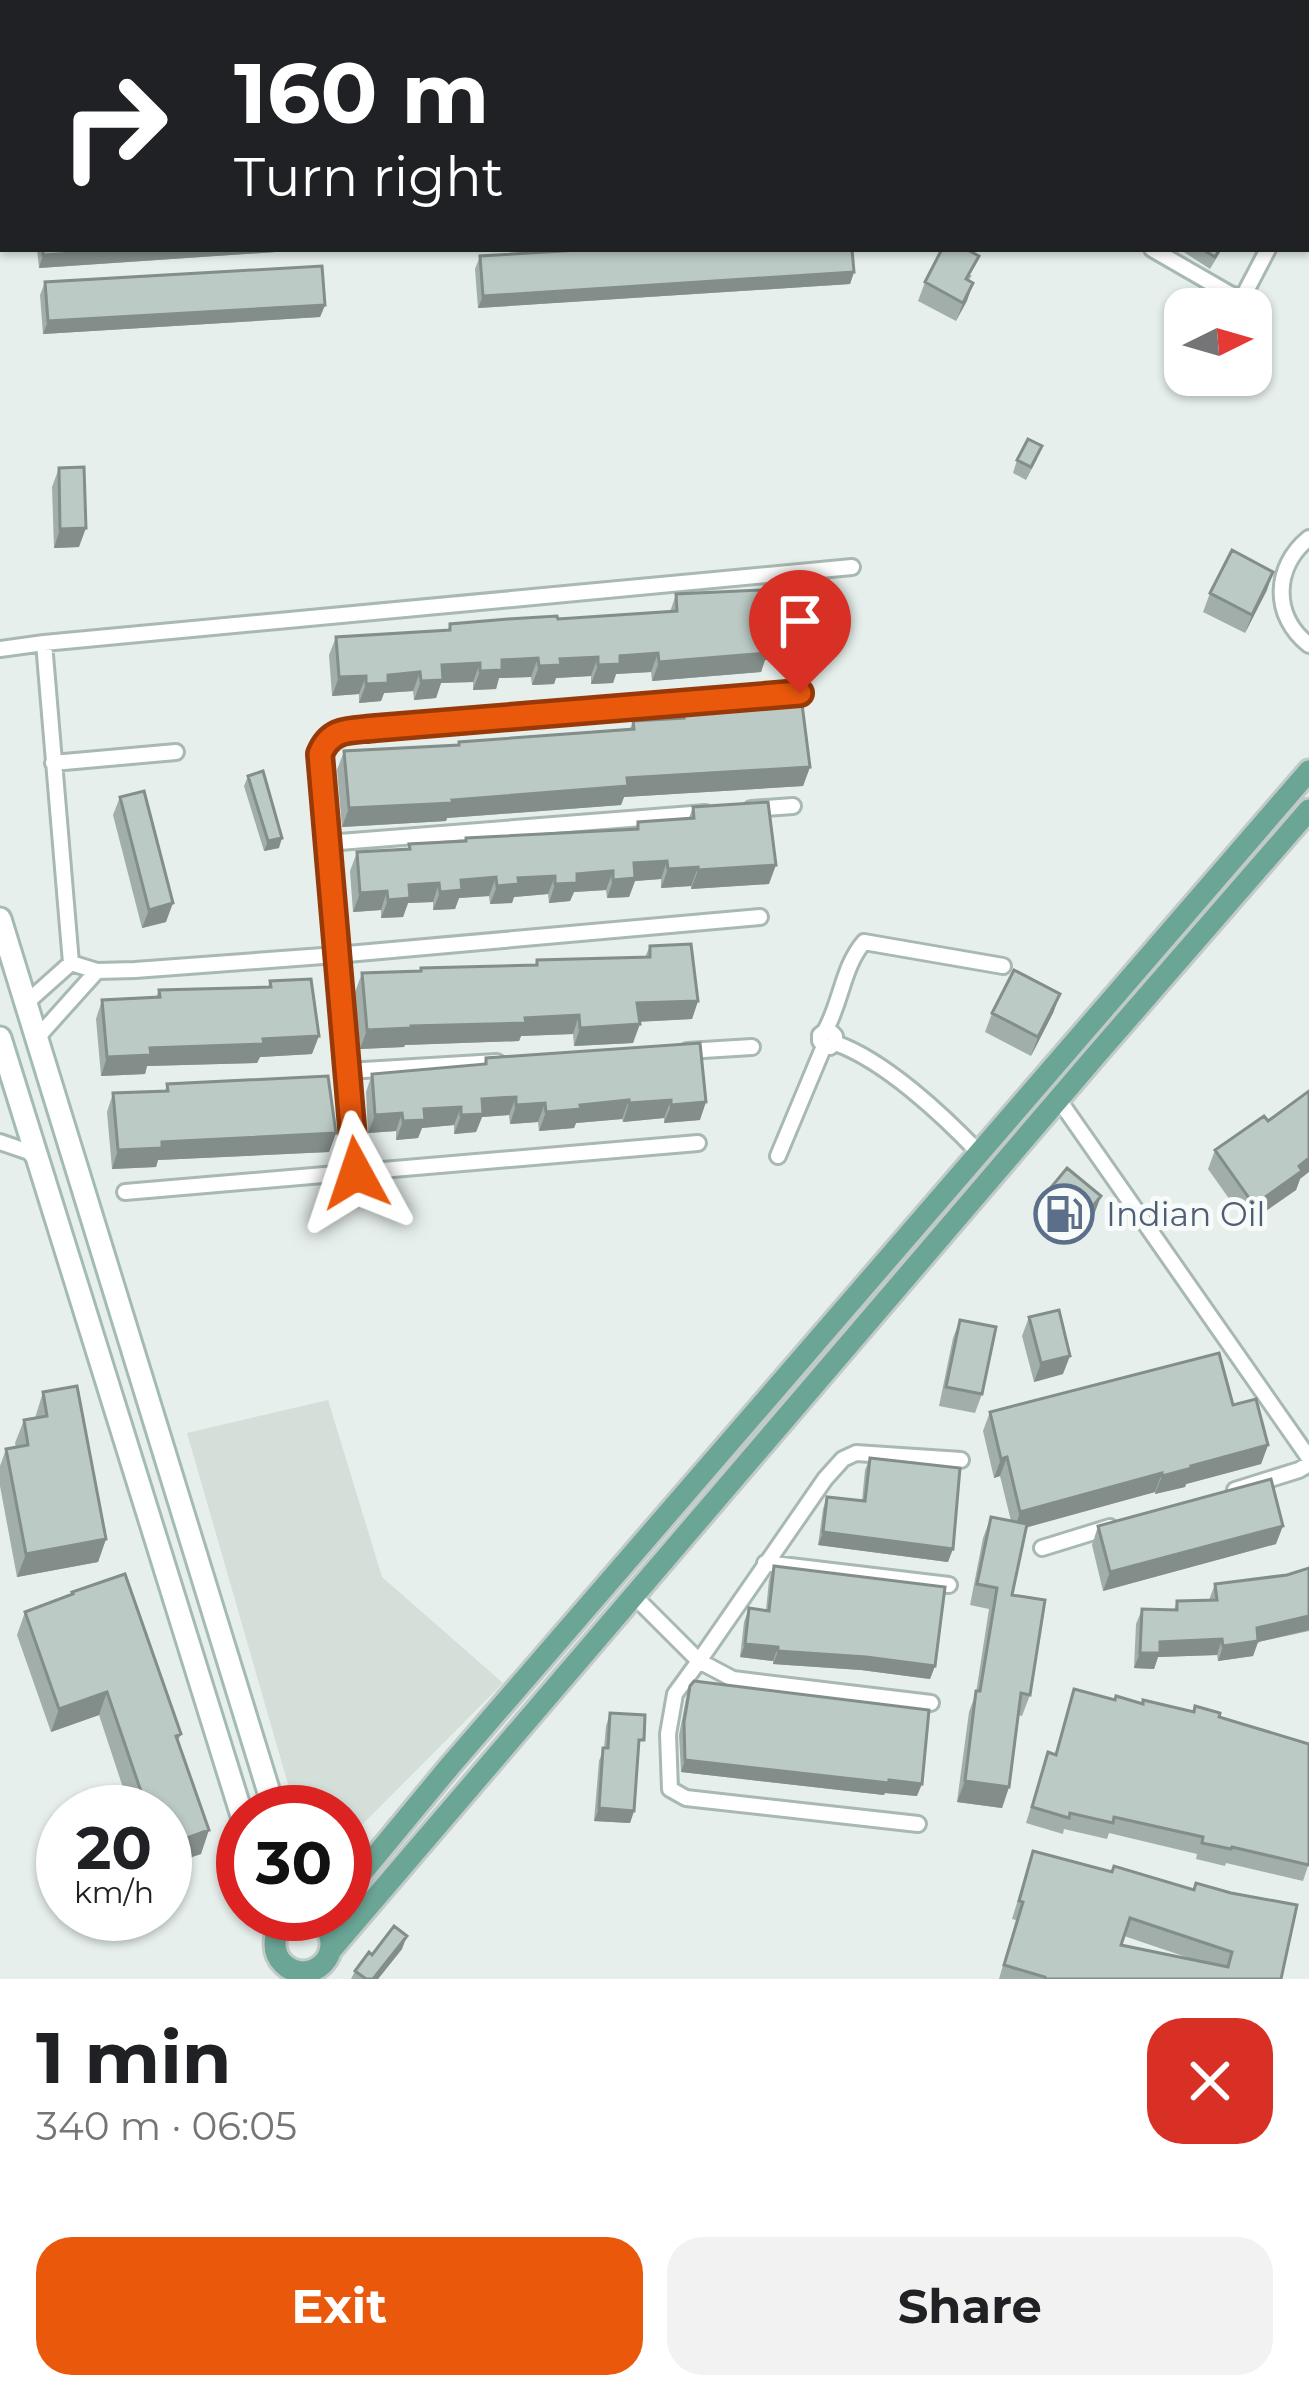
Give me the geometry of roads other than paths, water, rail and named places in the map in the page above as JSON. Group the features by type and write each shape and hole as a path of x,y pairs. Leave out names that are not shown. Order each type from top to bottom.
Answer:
{"main road":[{"path":"372,1860 1309,771"},
{"path":"275,1941 278,1958 296,1975 325,1965 633,1595 1309,810"}],"street":[{"path":"1157,252 1239,296 1266,252"},
{"path":"1309,538 1295,549 1280,596 1287,620 1309,645"},
{"path":"0,649 852,567"},
{"path":"44,643 71,963"},
{"path":"356,1173 320,754 326,740 338,733 400,725 800,693"},
{"path":"53,763 176,752"},
{"path":"746,809 793,806"},
{"path":"327,843 723,811"},
{"path":"71,963 97,971 336,955 760,916"},
{"path":"0,919 267,1785"},
{"path":"778,1156 828,1040 855,952 864,941 1003,966"},
{"path":"25,1004 71,963"},
{"path":"36,1039 97,971"},
{"path":"0,1038 232,1785"},
{"path":"828,1040 860,1051 950,1123 979,1153"},
{"path":"673,1052 752,1047"},
{"path":"347,1071 512,1061"},
{"path":"0,1094 9,1067"},
{"path":"1059,1100 1309,1461 1299,1470 1214,1496"},
{"path":"0,1142 29,1152 39,1163"},
{"path":"125,1192 698,1143"},
{"path":"918,1824 686,1798 670,1789 668,1734 675,1694 843,1459 856,1453 961,1460"},
{"path":"1042,1548 1128,1522"},
{"path":"765,1563 949,1585"},
{"path":"633,1595 699,1661 733,1679 931,1702"}],"place":[{"name":"Indian Oil","path":"1064,1214"}]}
